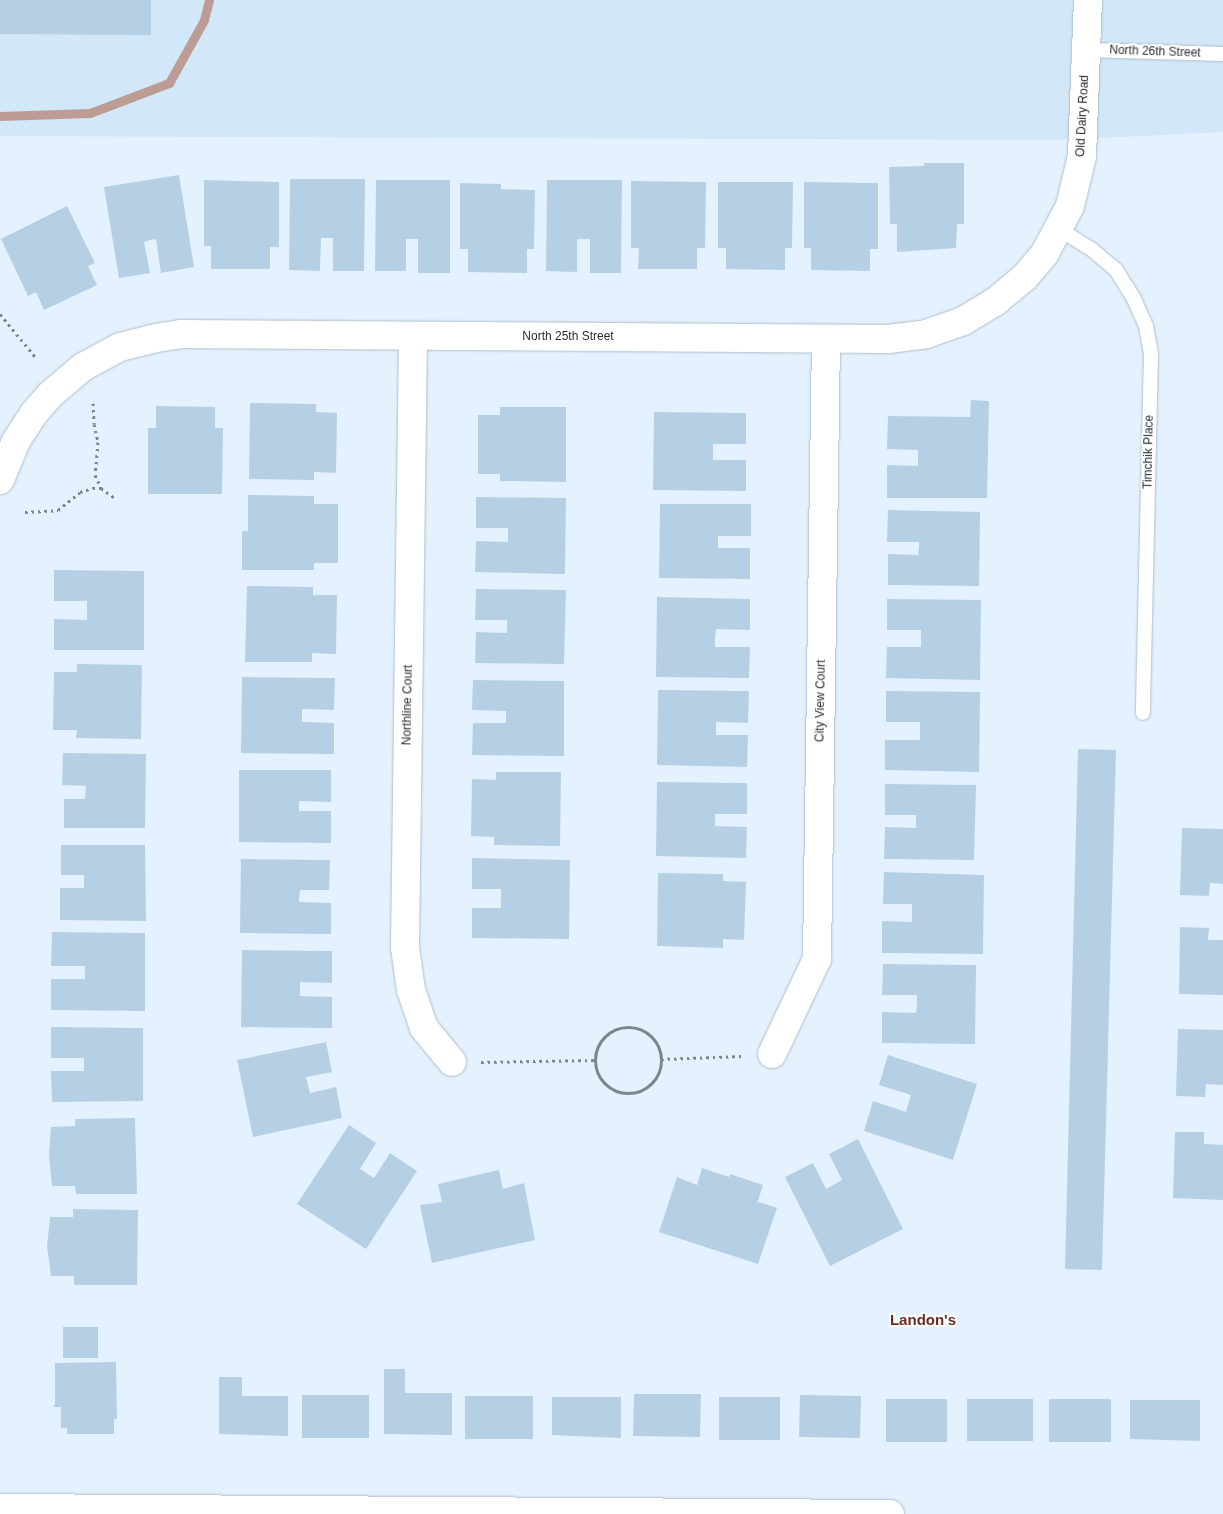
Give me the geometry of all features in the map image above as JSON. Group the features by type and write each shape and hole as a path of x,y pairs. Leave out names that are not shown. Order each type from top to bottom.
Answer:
{"street":[{"name":"Old Dairy Road","path":"1059,229 1070,206 1082,156 1088,0"},
{"name":"North 25th Street","path":"0,480 16,441 34,413 51,394 83,367 120,347 156,338 181,334 888,339 926,334 963,321 995,302 1024,277 1045,253 1059,229"},
{"name":"Northline Court","path":"412,336 406,947 411,990 424,1028 452,1062"},
{"name":"City View Court","path":"772,1054 817,960 826,339"},
{"path":"0,1508 392,1513 890,1514"}],"lane":[{"name":"North 26th Street","path":"1087,50 1223,54"},
{"name":"Timchik Place","path":"1059,229 1090,248 1116,270 1134,299 1146,326 1151,354 1143,713"}],"path":[{"path":"0,314 37,359"},
{"path":"93,404 94,424 98,442 95,475 101,488 116,499"},
{"path":"25,512 58,510 80,492 101,488"},
{"path":"628,1027 647,1033 660,1049 661,1059 660,1070 654,1080 645,1088 634,1092 612,1089 603,1082 598,1072 596,1060 601,1041 608,1034 628,1027"},
{"path":"661,1059 699,1059 772,1054"},
{"path":"452,1062 596,1060"}],"shaded area":[{"path":"0,0 1223,0 1223,132 1059,140 0,136"}],"building":[{"path":"0,0 151,0 151,35 0,34"},
{"path":"924,163 964,163 964,224 957,224 956,248 897,252 897,224 890,224 889,167 924,166"},
{"path":"179,175 194,267 161,273 156,239 144,242 150,273 119,278 104,187"},
{"path":"290,179 365,179 364,271 333,271 333,238 321,238 320,271 289,270"},
{"path":"204,180 279,182 279,247 270,247 270,269 211,269 211,246 204,246"},
{"path":"376,180 450,180 450,273 418,273 418,239 406,239 406,271 375,271"},
{"path":"547,180 622,180 621,273 590,273 590,239 577,239 577,272 546,271"},
{"path":"631,181 706,182 705,248 697,248 697,269 638,269 639,248 631,248"},
{"path":"718,182 793,182 792,248 785,248 785,270 726,269 726,248 718,248"},
{"path":"804,182 878,183 878,249 870,249 870,271 811,270 811,248 804,248"},
{"path":"460,183 501,184 501,189 535,190 534,249 527,249 527,273 468,272 468,249 460,249"},
{"path":"67,206 95,263 88,266 97,285 44,310 36,292 28,296 1,239"},
{"path":"971,400 989,401 987,498 887,498 887,465 918,466 918,450 887,449 888,416 970,417"},
{"path":"250,403 316,404 316,412 337,413 336,473 314,472 314,480 249,479"},
{"path":"156,406 215,407 215,428 223,428 222,494 148,494 148,428 156,428"},
{"path":"500,407 566,407 566,482 500,481 500,474 478,474 478,415 500,415"},
{"path":"654,412 746,413 746,444 713,444 713,460 746,460 746,491 653,490"},
{"path":"248,495 314,496 314,504 338,504 338,563 314,563 314,570 242,570 242,531 248,531"},
{"path":"476,497 566,498 565,574 475,572 476,541 508,542 508,528 476,528"},
{"path":"660,504 751,504 751,536 718,536 718,548 750,548 750,579 659,578"},
{"path":"888,510 980,512 979,586 888,585 888,554 918,555 919,542 887,542"},
{"path":"54,570 144,571 144,650 54,650 54,619 87,620 87,601 54,601"},
{"path":"247,586 313,587 313,595 337,595 336,654 312,653 312,662 245,662"},
{"path":"476,589 566,590 564,664 475,663 476,632 507,633 507,620 475,620"},
{"path":"657,597 750,599 750,630 716,629 715,638 715,647 750,647 749,678 656,677"},
{"path":"887,599 981,600 980,680 886,678 887,647 921,647 921,630 887,630"},
{"path":"77,664 142,665 141,739 76,738 77,730 53,730 54,672 77,672"},
{"path":"242,677 335,678 334,710 302,709 302,722 334,723 334,754 241,753"},
{"path":"473,680 564,681 564,756 472,755 473,723 506,723 506,711 472,710"},
{"path":"658,690 749,691 748,723 716,722 716,735 748,735 747,767 657,765"},
{"path":"886,691 980,692 979,772 885,770 885,740 920,740 920,722 886,722"},
{"path":"1078,749 1116,750 1102,1270 1065,1269"},
{"path":"63,753 146,754 145,828 64,828 64,799 85,799 86,786 62,785"},
{"path":"239,770 331,770 331,802 299,801 299,811 331,811 331,843 239,842"},
{"path":"496,772 561,772 560,846 494,845 494,837 471,836 472,779 496,780"},
{"path":"657,782 747,783 747,814 715,814 715,826 747,827 746,858 656,856"},
{"path":"885,784 976,785 974,860 884,859 885,827 916,828 916,815 885,815"},
{"path":"1182,828 1223,829 1223,884 1210,883 1209,896 1180,895"},
{"path":"61,845 145,845 146,921 60,920 60,888 84,888 84,875 61,875"},
{"path":"472,858 570,860 569,939 472,938 472,908 501,908 501,889 472,889"},
{"path":"241,859 330,860 329,890 300,890 299,902 331,903 331,934 240,933"},
{"path":"884,872 984,875 983,954 882,953 882,921 912,922 912,904 883,904"},
{"path":"658,873 723,874 723,881 746,882 744,940 723,939 723,948 657,946"},
{"path":"1180,927 1209,928 1208,940 1223,940 1223,995 1179,994"},
{"path":"52,932 145,933 145,1011 51,1010 51,979 85,979 85,966 51,966"},
{"path":"242,950 332,951 332,983 300,982 300,996 332,997 332,1028 241,1027"},
{"path":"883,964 976,965 975,1044 882,1043 882,1012 916,1013 917,1004 917,995 882,995"},
{"path":"51,1027 143,1028 143,1101 52,1102 51,1071 84,1071 84,1058 51,1058"},
{"path":"1178,1029 1223,1030 1223,1085 1206,1084 1205,1097 1176,1096"},
{"path":"326,1042 332,1072 306,1077 310,1093 336,1087 342,1118 253,1137 237,1060"},
{"path":"888,1055 977,1084 953,1160 864,1131 873,1101 906,1112 911,1095 879,1085"},
{"path":"135,1118 137,1194 76,1194 75,1186 52,1186 49,1155 51,1127 75,1126 75,1119"},
{"path":"349,1125 376,1143 360,1169 374,1178 390,1153 417,1171 366,1249 297,1204"},
{"path":"1175,1132 1204,1132 1204,1144 1223,1145 1223,1200 1173,1198"},
{"path":"858,1139 903,1229 830,1266 785,1177 813,1163 826,1189 842,1180 829,1154"},
{"path":"702,1168 729,1177 730,1174 763,1185 757,1204 759,1202 777,1208 758,1264 659,1232 677,1177 697,1185"},
{"path":"499,1170 503,1189 524,1183 535,1240 432,1263 420,1205 442,1202 438,1184"},
{"path":"73,1209 138,1210 137,1285 74,1285 74,1276 51,1276 47,1246 50,1217 73,1217"},
{"path":"63,1327 98,1327 98,1358 63,1358"},
{"path":"116,1362 117,1419 114,1419 114,1434 67,1434 67,1428 61,1428 61,1407 53,1407 55,1404 55,1363"},
{"path":"384,1369 405,1369 405,1393 452,1393 452,1435 384,1434"},
{"path":"219,1377 242,1377 242,1396 288,1396 288,1436 219,1434"},
{"path":"634,1394 701,1394 700,1437 633,1436"},
{"path":"302,1395 369,1395 369,1438 302,1438"},
{"path":"800,1395 861,1396 860,1438 799,1437"},
{"path":"465,1396 533,1396 533,1439 465,1439"},
{"path":"552,1397 621,1397 621,1438 552,1435"},
{"path":"719,1397 780,1397 780,1440 719,1440"},
{"path":"886,1399 947,1399 947,1442 886,1442"},
{"path":"967,1399 1033,1399 1033,1441 967,1441"},
{"path":"1049,1399 1111,1399 1111,1442 1049,1442"},
{"path":"1130,1400 1200,1400 1200,1441 1130,1439"}],"waterway":[{"path":"0,116 90,113 169,83 204,20 209,0"}],"district":[{"name":"Landon's","path":"923,1320"}]}
